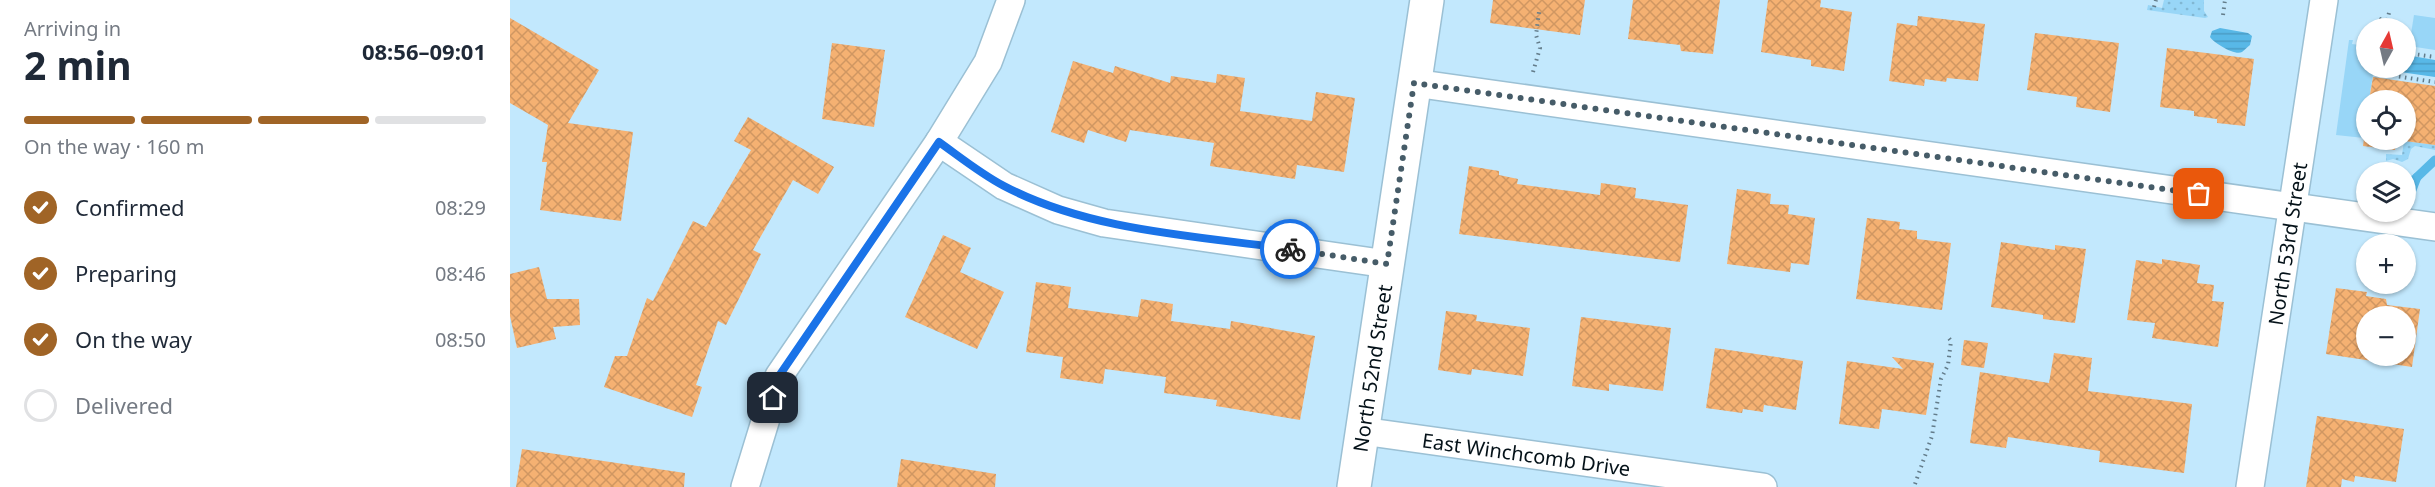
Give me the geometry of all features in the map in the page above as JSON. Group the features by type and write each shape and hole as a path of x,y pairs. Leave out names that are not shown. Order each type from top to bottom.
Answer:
{"street":[{"path":"745,487 779,376 939,142 988,62 1011,0"},
{"name":"North 52nd Street","path":"1354,487 1427,0"},
{"name":"North 53rd Street","path":"2250,487 2324,0"},
{"path":"1414,83 2435,227"},
{"path":"939,142 1004,186 1058,210 1104,223 1387,264"},
{"name":"East Winchcomb Drive","path":"1362,431 1763,487"}],"path":[{"path":"2154,7 2156,0"},
{"path":"2223,15 2225,0"},
{"path":"1532,75 1540,48 1536,35 1539,12"},
{"path":"2388,18 2389,13"},
{"path":"2416,54 2435,57"},
{"path":"2408,78 2435,82"},
{"path":"1915,484 1932,436 1941,379 1948,364 1952,341 1948,337"}],"shaded area":[{"path":"2164,0 2204,0 2204,11 2208,17 2147,10 2148,5 2162,8"},
{"path":"2414,15 2435,18 2435,50 2416,47 2416,18 2414,18"},
{"path":"2220,28 2248,33 2252,36 2250,45 2239,53 2225,48 2210,37 2212,31"},
{"path":"2349,40 2353,40 2352,44 2356,45 2356,78 2372,78 2371,90 2356,90 2356,137 2336,135"},
{"path":"2416,57 2435,60 2435,77 2416,74"},
{"path":"2416,143 2435,145 2435,150 2416,146"},
{"path":"2403,150 2411,150 2408,159 2402,162 2393,159 2386,161 2386,154 2402,155"}],"building":[{"path":"1493,0 1585,0 1580,35 1490,23"},
{"path":"1633,0 1720,0 1713,54 1681,51 1680,45 1628,39"},
{"path":"1768,0 1821,0 1820,7 1852,12 1844,71 1811,66 1811,60 1761,52"},
{"path":"1918,16 1985,24 1978,81 1947,78 1946,82 1925,79 1924,86 1889,81 1897,23 1917,26"},
{"path":"510,18 599,70 568,123 633,132 621,221 540,210 547,162 542,162 548,125 510,103"},
{"path":"2035,33 2119,43 2110,112 2076,107 2077,97 2027,90"},
{"path":"832,43 885,50 874,127 822,119"},
{"path":"2167,48 2254,59 2245,126 2217,123 2217,119 2194,116 2194,111 2160,107"},
{"path":"1073,61 1113,73 1115,66 1170,83 1171,76 1216,83 1217,74 1245,78 1240,111 1312,121 1316,92 1355,98 1344,172 1297,165 1295,179 1210,166 1214,143 1130,130 1126,142 1088,130 1084,143 1051,132"},
{"path":"2373,78 2435,86 2435,145 2416,142 2416,90 2371,90"},
{"path":"748,117 834,167 818,194 793,180 753,250 761,254 726,325 718,321 696,385 702,387 692,417 604,387 615,356 627,356 647,298 653,301 693,221 706,227 751,150 734,141"},
{"path":"1469,166 1499,171 1499,175 1518,179 1517,184 1600,195 1601,183 1636,188 1635,198 1688,205 1680,262 1459,234"},
{"path":"1737,189 1771,194 1770,204 1789,205 1788,214 1815,218 1809,265 1791,263 1790,272 1727,264"},
{"path":"1867,218 1900,222 1899,229 1917,231 1917,239 1951,243 1942,310 1856,299"},
{"path":"943,235 971,248 960,272 1004,292 977,349 905,317"},
{"path":"2001,242 2055,250 2055,245 2086,249 2075,323 2043,319 2043,315 1991,307"},
{"path":"2162,259 2200,265 2197,283 2214,285 2212,301 2224,302 2218,347 2152,338 2155,323 2127,320 2136,260 2162,264"},
{"path":"539,267 547,299 579,299 580,325 553,327 556,339 517,348 510,316 510,274"},
{"path":"1036,282 1071,287 1068,308 1138,317 1141,299 1173,304 1171,321 1230,329 1231,321 1315,336 1300,420 1216,406 1217,400 1164,393 1166,377 1105,369 1103,384 1060,378 1063,357 1026,352"},
{"path":"2336,288 2386,299 2387,305 2395,306 2356,306 2356,359 2326,354"},
{"path":"2416,309 2420,309 2416,338"},
{"path":"1446,311 1477,315 1476,321 1530,328 1523,376 1472,369 1471,375 1438,370"},
{"path":"1581,317 1671,328 1663,391 1609,384 1609,391 1572,386"},
{"path":"1964,340 1988,343 1984,368 1961,365"},
{"path":"1715,348 1803,361 1796,410 1764,405 1763,412 1743,409 1742,413 1706,408"},
{"path":"2054,353 2092,358 2088,391 2192,404 2184,473 2099,462 2100,451 2008,437 2006,448 1970,443 1980,372 2049,383"},
{"path":"1892,357 1934,363 1926,415 1882,409 1879,429 1839,424 1847,361 1903,369"},
{"path":"2317,416 2404,429 2396,482 2355,476 2354,482 2342,479 2341,487 2306,487"},
{"path":"522,449 685,473 684,487 516,487"},
{"path":"901,459 996,474 995,487 897,487"}],"waterway":[{"path":"2416,178 2435,160"}],"way so far":[{"path":"1290,249 1387,264 1414,83 2199,194"}],"route":[{"path":"773,398 779,376 939,142 1004,186 1058,210 1104,223 1290,249"}]}
